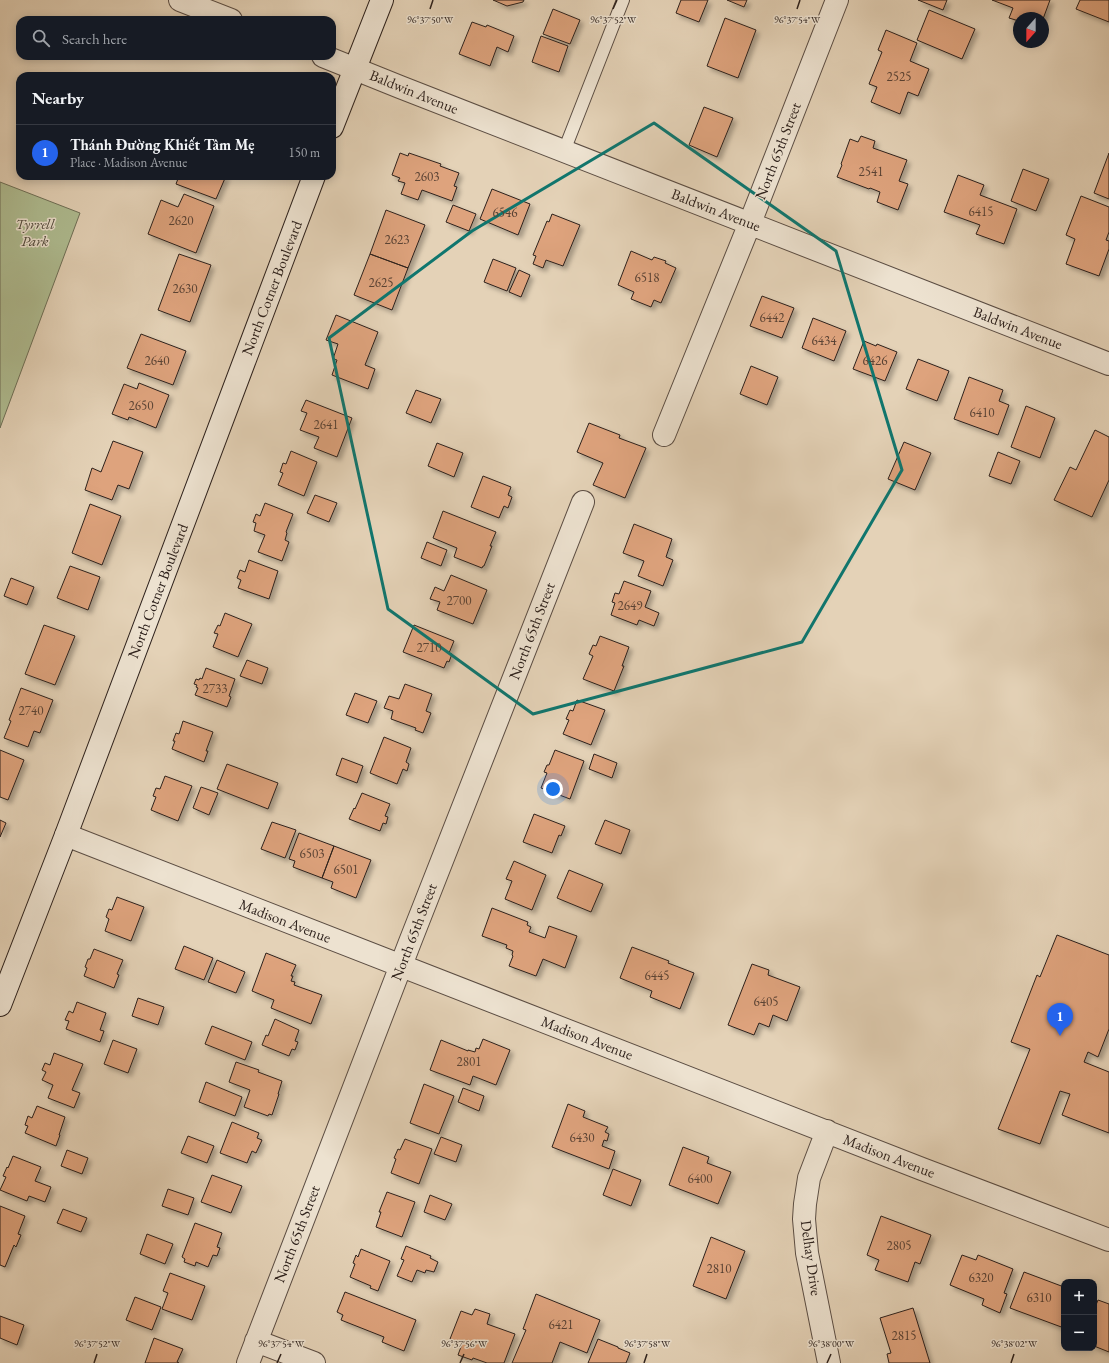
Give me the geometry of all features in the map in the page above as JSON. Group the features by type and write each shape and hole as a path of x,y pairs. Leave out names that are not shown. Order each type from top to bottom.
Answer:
{"street":[{"path":"180,0 221,16"},
{"path":"336,117 382,0"},
{"name":"North 65th Street","path":"664,435 750,223 837,0"},
{"name":"Baldwin Avenue","path":"334,60 400,88 1109,364"},
{"name":"North Cotner Boulevard","path":"0,1005 66,835 312,180"},
{"name":"North 65th Street","path":"248,1363 401,966 583,502"},
{"name":"Madison Avenue","path":"66,835 1109,1240"},
{"name":"Delhay Drive","path":"827,1131 810,1178 804,1219 807,1253 829,1363"},
{"path":"256,1341 314,1363"}],"lane":[{"path":"564,151 623,0"}],"highlighted area":[{"path":"654,123 836,251 902,470 802,642 533,714 388,609 329,338 472,231"}],"green space":[{"name":"Tyrrell Park","path":"0,182 80,213 0,428"}],"building":[{"path":"493,0 524,0 523,2 507,6"},
{"path":"681,0 708,0 699,22 676,13"},
{"path":"727,0 747,0 744,7"},
{"path":"918,0 947,0 943,10"},
{"path":"992,0 1050,0 1046,12 1013,12 1013,19 1009,18 1013,8"},
{"path":"1080,0 1109,0 1109,22 1076,9"},
{"path":"553,9 580,20 570,44 543,34"},
{"path":"929,10 975,29 962,59 917,40"},
{"path":"725,18 756,30 738,78 707,66"},
{"path":"472,22 486,27 487,25 514,36 508,52 497,47 490,66 459,54"},
{"path":"886,30 917,43 910,61 929,69 918,96 908,92 900,114 871,102 877,87 869,84 882,52 878,50"},
{"path":"541,36 568,46 559,72 532,62"},
{"path":"704,107 733,118 717,157 689,145"},
{"path":"861,136 875,141 873,148 907,160 899,181 908,184 898,210 877,202 880,192 837,177 850,139 858,142"},
{"path":"400,153 408,156 409,153 441,164 440,166 459,173 454,186 457,187 452,201 422,190 418,200 401,194 405,183 398,181 400,178 392,175"},
{"path":"1109,153 1109,199 1094,193"},
{"path":"1023,169 1049,179 1036,211 1011,201"},
{"path":"958,175 984,185 980,195 1017,209 1004,244 976,234 980,225 944,212"},
{"path":"178,180 224,180 216,199 176,184"},
{"path":"492,189 530,204 518,235 480,219"},
{"path":"184,194 214,206 196,253 148,234 161,200 178,207"},
{"path":"1081,196 1109,207 1109,232 1106,240 1109,241 1109,249 1099,276 1066,264 1075,239 1066,235"},
{"path":"453,205 476,214 469,231 446,222"},
{"path":"386,210 425,225 408,268 370,254"},
{"path":"552,214 580,225 563,266 546,260 543,268 533,264 536,256 533,255 547,221 549,222"},
{"path":"631,251 652,260 654,257 666,261 665,263 676,268 661,303 654,300 651,307 631,299 634,292 618,285"},
{"path":"179,254 211,265 190,322 158,310"},
{"path":"370,254 408,268 392,310 354,295"},
{"path":"493,259 516,268 507,291 484,282"},
{"path":"519,270 530,275 521,297 509,292"},
{"path":"762,296 794,308 782,338 750,326"},
{"path":"336,315 378,332 365,365 375,369 368,389 332,375 337,360 333,359 338,344 326,340"},
{"path":"813,318 846,331 834,361 802,348"},
{"path":"141,334 186,351 173,385 127,368"},
{"path":"864,341 876,346 877,344 897,352 885,381 853,369"},
{"path":"918,359 949,371 937,401 906,389"},
{"path":"751,366 778,377 767,405 740,394"},
{"path":"969,377 1003,390 999,401 1009,405 998,435 954,419"},
{"path":"139,383 169,395 156,428 129,417 128,420 112,414 124,384 137,389"},
{"path":"416,390 441,399 431,423 406,413"},
{"path":"306,400 352,418 337,457 314,448 319,437 300,430 307,413 301,411"},
{"path":"1026,406 1055,418 1040,458 1011,447"},
{"path":"589,423 620,435 619,438 646,448 625,498 593,485 603,463 577,452"},
{"path":"1095,430 1109,437 1109,480 1092,517 1054,500 1070,467 1076,470"},
{"path":"113,441 143,452 129,489 118,485 112,500 85,490 92,468 101,472"},
{"path":"904,442 931,453 915,490 888,479"},
{"path":"437,443 463,453 454,477 428,466"},
{"path":"291,451 317,462 304,496 278,485 283,473 280,472 283,463 286,464"},
{"path":"998,452 1020,461 1011,484 989,476"},
{"path":"483,476 511,487 508,495 512,497 508,508 504,506 499,518 471,507"},
{"path":"315,495 337,503 329,522 307,513"},
{"path":"265,503 293,514 286,532 285,540 289,542 282,561 258,552 265,535 254,531 256,523 253,522 256,514 260,516"},
{"path":"90,504 121,516 102,565 72,553"},
{"path":"443,511 496,532 490,546 492,546 482,568 454,557 457,548 433,538"},
{"path":"634,524 672,539 666,557 673,560 663,586 638,576 644,561 623,553"},
{"path":"427,542 447,550 441,566 421,558"},
{"path":"249,560 278,571 269,599 238,588 241,580 237,578 240,570 245,572"},
{"path":"70,566 100,577 88,610 57,598"},
{"path":"451,575 487,590 473,624 437,610 440,602 430,599 435,587 444,591"},
{"path":"11,578 34,587 27,605 4,596"},
{"path":"624,581 651,591 645,607 659,613 654,626 639,620 637,625 611,615 615,603 612,602 615,593 619,594"},
{"path":"225,613 252,624 238,657 213,647 218,634 214,633 218,625 220,626"},
{"path":"44,625 75,636 55,685 25,674"},
{"path":"414,625 454,641 449,653 452,654 449,662 447,661 444,668 403,652"},
{"path":"600,636 629,647 622,666 624,666 614,691 583,679 593,656 589,654 593,645 596,646"},
{"path":"247,660 268,668 262,684 240,676"},
{"path":"206,668 235,679 227,707 195,695 198,688 196,687 197,685 194,684 196,679 202,679"},
{"path":"405,684 432,694 426,711 431,713 423,733 415,730 416,728 391,719 393,711 384,708 389,696 399,699"},
{"path":"21,688 53,700 40,733 34,731 28,747 4,738"},
{"path":"355,693 377,701 368,723 346,715"},
{"path":"577,700 605,710 591,745 563,734 569,720 566,719 570,710 573,711"},
{"path":"183,721 213,732 206,751 208,751 204,762 172,749 176,733 179,734"},
{"path":"384,737 411,748 406,762 409,764 407,771 403,769 397,784 370,773"},
{"path":"0,750 24,760 8,800 0,797"},
{"path":"555,750 584,761 570,799 541,788 547,773 544,772 547,765 549,765"},
{"path":"594,754 617,763 612,778 589,769"},
{"path":"342,758 363,766 357,783 336,775"},
{"path":"227,764 278,783 268,809 217,789"},
{"path":"165,776 192,786 178,821 151,810 156,797 153,796 156,788 160,789"},
{"path":"201,787 218,793 209,815 193,808"},
{"path":"362,793 390,804 385,816 388,817 386,824 383,823 380,831 349,819"},
{"path":"534,814 565,826 561,836 559,835 552,853 523,842"},
{"path":"0,820 6,823 0,837"},
{"path":"605,820 630,830 621,854 595,844"},
{"path":"272,822 296,830 285,858 261,849"},
{"path":"299,833 334,846 322,878 293,867 295,861 289,859"},
{"path":"334,846 371,860 356,898 331,888 333,882 322,878"},
{"path":"514,861 546,875 532,910 505,899 512,881 506,879"},
{"path":"569,870 603,884 591,912 557,898"},
{"path":"117,897 144,907 131,941 105,931 109,919 106,917 109,909 112,910"},
{"path":"492,908 528,922 527,925 531,927 529,932 545,938 549,926 577,936 565,968 543,959 536,976 509,966 513,956 513,951 506,948 507,945 482,936"},
{"path":"1057,935 1109,955 1109,1029 1098,1057 1088,1052 1084,1062 1109,1072 1109,1133 1062,1115 1070,1094 1060,1091 1040,1144 998,1129 1030,1049 1011,1042 1037,975 1040,977"},
{"path":"184,946 213,958 204,980 175,969"},
{"path":"632,947 669,961 668,963 694,973 680,1009 650,997 652,991 620,978"},
{"path":"94,949 123,960 117,974 119,975 114,988 84,976 87,968 85,967"},
{"path":"266,953 296,965 291,976 293,976 291,981 295,982 294,985 322,995 311,1024 271,1008 274,1000 252,991"},
{"path":"217,960 245,972 236,993 208,982"},
{"path":"752,964 769,970 768,975 800,987 787,1021 773,1015 769,1027 759,1023 754,1035 728,1025"},
{"path":"138,998 164,1007 158,1025 132,1016"},
{"path":"77,1002 106,1013 100,1030 104,1031 100,1042 66,1029 69,1021 65,1020 69,1011 73,1013"},
{"path":"275,1019 299,1030 295,1041 298,1042 295,1050 292,1049 289,1056 262,1045 266,1035 268,1036"},
{"path":"212,1026 252,1042 245,1060 205,1044"},
{"path":"483,1039 510,1050 496,1085 473,1076 470,1085 430,1070 441,1040 468,1051 475,1052 476,1048 479,1049"},
{"path":"113,1040 137,1049 128,1073 104,1064"},
{"path":"54,1053 83,1064 72,1090 80,1093 74,1108 48,1098 53,1085 42,1080 46,1072 42,1070 45,1063 50,1065"},
{"path":"236,1062 259,1070 258,1072 282,1081 272,1115 269,1114 268,1116 244,1107 250,1090 229,1082"},
{"path":"206,1082 242,1097 235,1116 199,1102"},
{"path":"424,1084 454,1096 439,1134 410,1123"},
{"path":"463,1088 484,1096 479,1111 458,1102"},
{"path":"568,1104 585,1111 583,1117 608,1127 605,1132 609,1134 607,1141 604,1140 602,1146 615,1151 609,1169 552,1147"},
{"path":"37,1106 65,1117 56,1146 25,1133 28,1126 25,1125 28,1116 32,1118"},
{"path":"232,1122 259,1133 257,1138 262,1140 256,1153 252,1151 247,1163 220,1153"},
{"path":"188,1136 214,1146 207,1163 181,1153"},
{"path":"441,1137 462,1145 456,1162 434,1154"},
{"path":"405,1139 432,1149 419,1184 391,1173 396,1159 394,1158"},
{"path":"683,1147 709,1157 707,1163 731,1172 718,1204 669,1185"},
{"path":"67,1150 88,1158 82,1174 61,1166"},
{"path":"13,1156 41,1167 35,1181 51,1187 45,1202 29,1196 27,1201 0,1190 6,1177 3,1176"},
{"path":"613,1169 641,1180 631,1206 603,1195"},
{"path":"212,1175 242,1186 231,1213 201,1202"},
{"path":"168,1189 194,1198 188,1215 162,1206"},
{"path":"387,1192 415,1202 402,1237 376,1227 381,1212 379,1212"},
{"path":"430,1195 452,1204 445,1220 424,1212"},
{"path":"0,1206 25,1216 18,1234 21,1235 16,1247 14,1245 5,1267 0,1265"},
{"path":"63,1209 87,1218 81,1232 57,1223"},
{"path":"881,1216 931,1235 920,1264 915,1262 908,1282 875,1270 879,1260 867,1255"},
{"path":"195,1223 222,1233 217,1247 220,1248 217,1256 213,1255 208,1267 196,1262 195,1266 184,1262 185,1259 182,1257"},
{"path":"147,1234 173,1244 165,1264 140,1254"},
{"path":"711,1237 745,1251 726,1299 693,1286"},
{"path":"406,1246 431,1256 430,1258 438,1262 434,1272 426,1270 425,1273 417,1270 412,1282 397,1276 404,1260 401,1259"},
{"path":"361,1249 390,1261 378,1291 370,1288 371,1286 350,1277 355,1264 353,1263 356,1255 358,1257"},
{"path":"962,1255 976,1260 978,1255 1013,1269 1004,1293 1007,1294 1000,1313 982,1305 984,1299 950,1285"},
{"path":"1024,1272 1061,1286 1061,1327 1010,1308"},
{"path":"170,1273 205,1286 192,1320 162,1309 168,1293 163,1291"},
{"path":"345,1292 416,1320 404,1351 382,1342 384,1337 341,1320 343,1315 337,1312"},
{"path":"536,1294 600,1320 587,1353 560,1342 552,1363 512,1363 526,1330 523,1329"},
{"path":"135,1297 161,1307 152,1330 126,1320"},
{"path":"1098,1300 1109,1304 1109,1352 1097,1347"},
{"path":"913,1308 930,1363 889,1363 887,1354 891,1353 880,1318"},
{"path":"475,1309 490,1314 487,1324 515,1334 504,1363 487,1363 458,1355 462,1344 450,1339 461,1311 472,1315"},
{"path":"0,1316 24,1325 17,1345 0,1338"},
{"path":"154,1338 183,1349 177,1362 179,1363 145,1363"},
{"path":"598,1339 630,1353 626,1363 588,1363"}],"place":[{"name":"Thánh Đường Khiết Tâm Mẹ","path":"1060,1036"}]}
